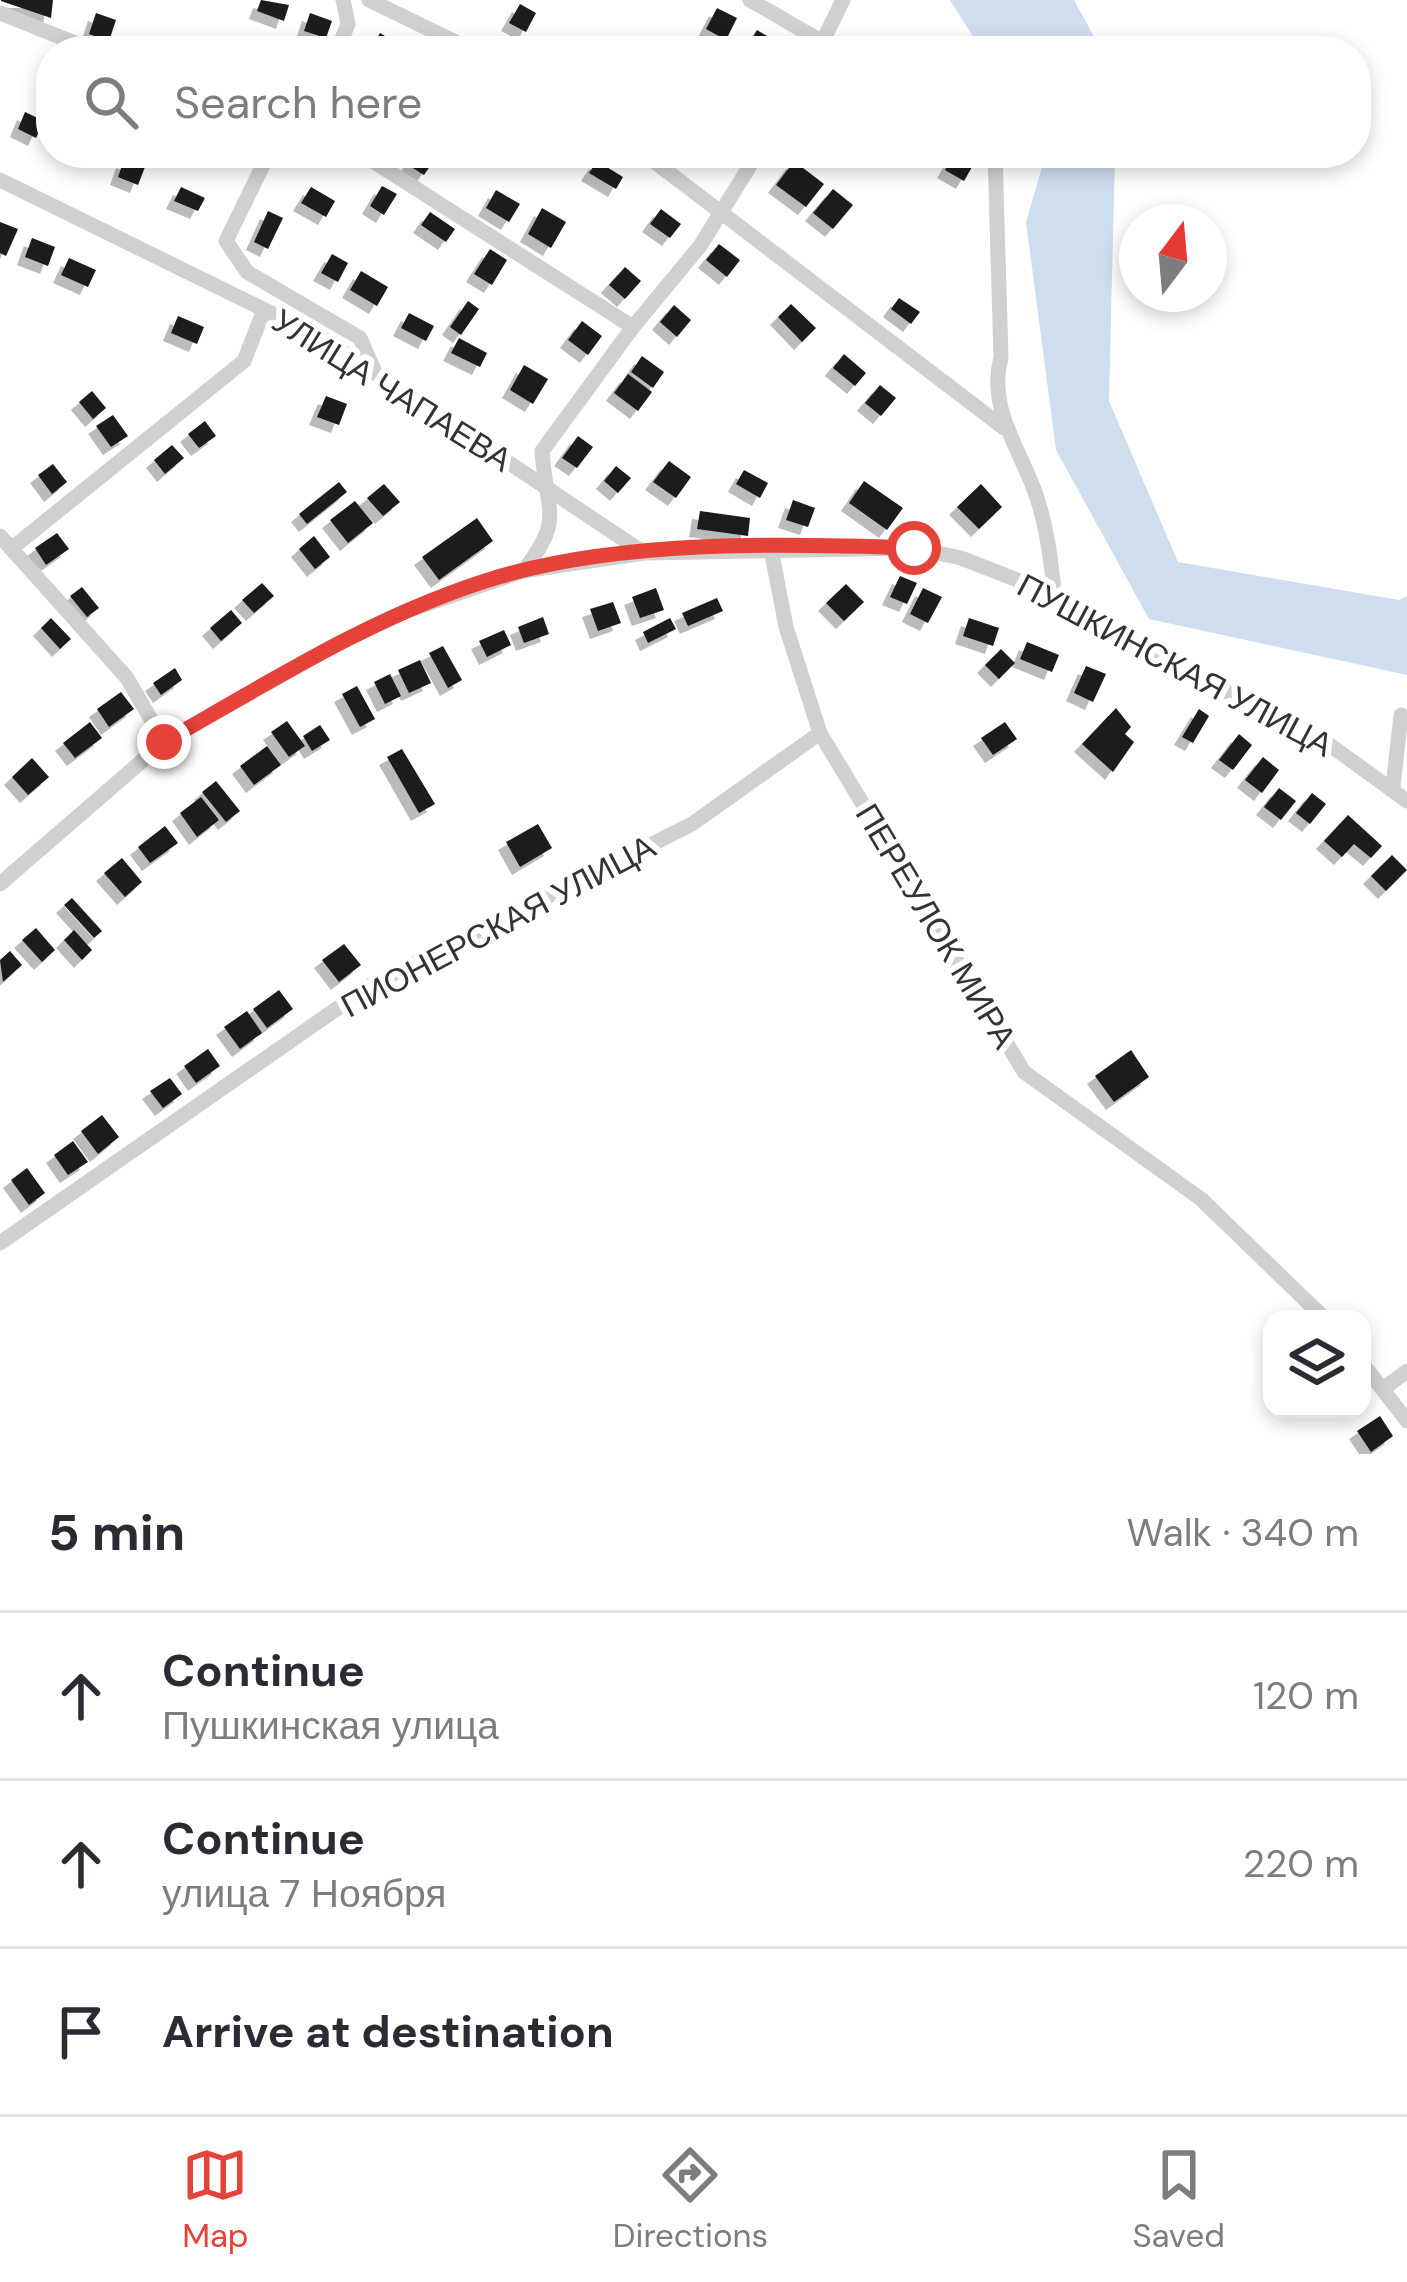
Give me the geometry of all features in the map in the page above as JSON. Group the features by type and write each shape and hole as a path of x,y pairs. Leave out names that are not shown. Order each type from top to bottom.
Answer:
{"street":[{"path":"343,36 348,24 344,0"},
{"path":"369,0 443,36"},
{"path":"750,0 807,36"},
{"path":"830,36 842,0"},
{"path":"0,13 58,36"},
{"path":"262,168 226,242 247,272 360,338 376,375"},
{"path":"383,168 633,327"},
{"path":"664,168 1006,430"},
{"path":"523,571 549,538 552,512 542,451 723,212 749,168"},
{"path":"995,168 1001,357 993,388 1048,535 1055,599"},
{"name":"УЛИЦА ЧАПАЕВА","path":"0,180 324,340 644,553"},
{"path":"164,742 127,678 6,542 244,361 264,310"},
{"name":"ПУШКИНСКАЯ УЛИЦА","path":"0,884 164,742 334,645 404,612 523,571 644,553 914,548 962,558 1055,599 1167,669 1187,672 1319,737 1407,801"},
{"name":"ПЕРЕУЛОК МИРА","path":"771,549 786,627 820,733 1024,1072 1202,1199 1315,1310"},
{"path":"1393,787 1401,716"},
{"name":"ПИОНЕРСКАЯ УЛИЦА","path":"0,1243 371,985 692,824 820,733"},
{"path":"1383,1389 1407,1371"},
{"path":"1371,1374 1407,1421"}],"water":[{"path":"950,0 1074,0 1094,36 973,36"},
{"path":"1042,168 1115,168 1109,401 1178,562 1399,600 1407,596 1407,675 1149,619 1056,450 1026,222"}],"building":[{"path":"1,0 53,0 51,18 1,1"},
{"path":"261,0 289,5 284,21 257,11"},
{"path":"520,4 536,13 526,32 509,23"},
{"path":"717,8 737,18 728,36 706,29"},
{"path":"96,13 116,20 111,36 89,34"},
{"path":"310,13 332,21 327,36 304,31"},
{"path":"25,112 36,117 36,138 18,129"},
{"path":"121,168 145,168 138,185 118,177"},
{"path":"592,168 608,168 623,177 616,189 589,173"},
{"path":"789,168 803,168 824,184 806,207 776,185"},
{"path":"946,168 971,168 964,181"},
{"path":"382,186 397,194 384,215 370,206"},
{"path":"181,187 205,198 198,211 174,201"},
{"path":"311,187 335,201 326,217 301,203"},
{"path":"833,189 853,205 833,229 813,213"},
{"path":"496,190 520,204 509,222 486,208"},
{"path":"542,208 566,222 551,248 528,234"},
{"path":"661,209 681,224 670,238 650,224"},
{"path":"268,211 283,218 268,249 254,242"},
{"path":"430,212 455,229 446,242 421,225"},
{"path":"0,222 18,229 6,256 0,253"},
{"path":"32,238 55,247 48,266 25,257"},
{"path":"719,244 740,260 727,277 706,260"},
{"path":"490,249 507,260 492,285 474,274"},
{"path":"332,254 348,263 338,282 321,273"},
{"path":"69,258 96,270 88,287 61,275"},
{"path":"625,267 641,281 625,299 609,285"},
{"path":"361,271 388,287 377,306 350,290"},
{"path":"899,298 920,312 911,324 891,309"},
{"path":"468,301 479,309 461,335 450,327"},
{"path":"791,304 816,328 802,342 778,317"},
{"path":"674,305 691,320 677,337 660,322"},
{"path":"409,313 434,326 426,341 401,328"},
{"path":"178,316 204,327 197,344 171,333"},
{"path":"582,321 602,336 588,355 568,340"},
{"path":"459,338 487,353 480,367 451,353"},
{"path":"844,354 866,373 855,386 833,368"},
{"path":"642,356 664,372 653,388 631,372"},
{"path":"524,365 548,379 533,404 510,390"},
{"path":"628,374 652,392 638,411 614,393"},
{"path":"880,385 896,398 881,416 865,403"},
{"path":"92,391 106,408 93,419 79,402"},
{"path":"326,396 347,404 339,425 317,417"},
{"path":"113,415 128,436 111,447 96,426"},
{"path":"205,421 216,436 199,448 188,434"},
{"path":"578,436 593,447 577,468 562,458"},
{"path":"172,445 184,458 165,474 154,460"},
{"path":"669,461 691,477 676,498 653,482"},
{"path":"53,464 67,482 52,494 38,475"},
{"path":"616,466 631,478 618,493 604,481"},
{"path":"744,470 768,483 760,498 736,484"},
{"path":"864,481 903,508 887,530 849,503"},
{"path":"339,482 347,492 307,524 299,514"},
{"path":"384,484 400,502 383,516 367,498"},
{"path":"981,484 1002,507 979,529 957,507"},
{"path":"793,500 815,508 808,527 786,520"},
{"path":"355,501 373,523 348,543 330,520"},
{"path":"700,511 750,518 748,536 697,529"},
{"path":"477,518 493,541 439,580 422,557"},
{"path":"57,533 69,549 46,565 35,548"},
{"path":"314,536 330,557 315,569 299,549"},
{"path":"900,576 917,583 907,604 890,597"},
{"path":"262,583 274,596 254,613 242,600"},
{"path":"846,584 864,602 844,621 826,603"},
{"path":"82,587 99,608 87,617 70,596"},
{"path":"656,588 664,610 640,618 632,597"},
{"path":"923,588 942,597 928,623 910,614"},
{"path":"717,598 723,611 688,626 682,613"},
{"path":"613,602 621,623 598,631 590,609"},
{"path":"231,610 242,623 221,641 210,628"},
{"path":"543,617 549,634 524,643 518,627"},
{"path":"51,618 71,639 60,649 41,628"},
{"path":"670,618 676,629 648,643 643,632"},
{"path":"969,618 999,628 993,646 963,636"},
{"path":"504,630 511,645 487,657 479,641"},
{"path":"1027,642 1059,655 1052,672 1020,659"},
{"path":"443,646 462,680 448,688 429,653"},
{"path":"1001,649 1015,663 999,679 985,665"},
{"path":"420,660 431,683 409,693 398,670"},
{"path":"1086,666 1106,674 1093,702 1074,693"},
{"path":"175,668 182,680 161,695 153,683"},
{"path":"390,674 401,696 385,704 374,682"},
{"path":"357,686 375,719 360,727 342,694"},
{"path":"121,692 134,709 109,727 97,709"},
{"path":"1116,708 1131,727 1125,734 1134,742 1113,772 1082,744"},
{"path":"1199,709 1209,716 1193,743 1182,737"},
{"path":"287,721 305,746 289,757 271,732"},
{"path":"90,722 102,738 75,758 63,743"},
{"path":"1005,722 1017,739 993,755 981,738"},
{"path":"320,725 330,740 312,751 303,736"},
{"path":"1239,734 1252,745 1233,770 1219,760"},
{"path":"267,746 281,765 254,785 240,766"},
{"path":"402,749 435,804 419,813 387,757"},
{"path":"1263,757 1279,770 1262,793 1245,780"},
{"path":"32,758 49,777 28,795 12,777"},
{"path":"216,781 240,811 226,822 202,792"},
{"path":"1279,788 1296,801 1281,820 1264,807"},
{"path":"1312,793 1326,804 1310,824 1296,813"},
{"path":"201,797 219,820 197,837 180,813"},
{"path":"1348,815 1382,846 1371,858 1354,844 1342,857 1324,841"},
{"path":"538,824 552,848 520,867 506,842"},
{"path":"165,826 178,843 150,863 138,847"},
{"path":"1392,855 1407,870 1386,891 1371,876"},
{"path":"122,858 142,882 125,897 104,873"},
{"path":"72,898 102,931 94,938 64,905"},
{"path":"36,928 55,950 42,962 22,940"},
{"path":"74,930 92,950 82,960 64,940"},
{"path":"344,944 361,965 339,982 322,960"},
{"path":"10,951 22,965 3,982 0,960"},
{"path":"279,990 293,1009 267,1028 253,1009"},
{"path":"247,1011 262,1033 240,1049 224,1027"},
{"path":"208,1049 220,1066 196,1083 184,1066"},
{"path":"1131,1050 1149,1077 1114,1102 1095,1076"},
{"path":"170,1078 182,1094 163,1108 150,1091"},
{"path":"102,1115 119,1137 98,1154 81,1131"},
{"path":"73,1141 88,1162 68,1175 54,1155"},
{"path":"27,1168 45,1193 29,1205 11,1180"},
{"path":"1380,1416 1393,1436 1371,1452 1357,1431"}],"route":[{"path":"164,742 334,645 404,612 523,571 644,553 710,549 914,548"}]}
